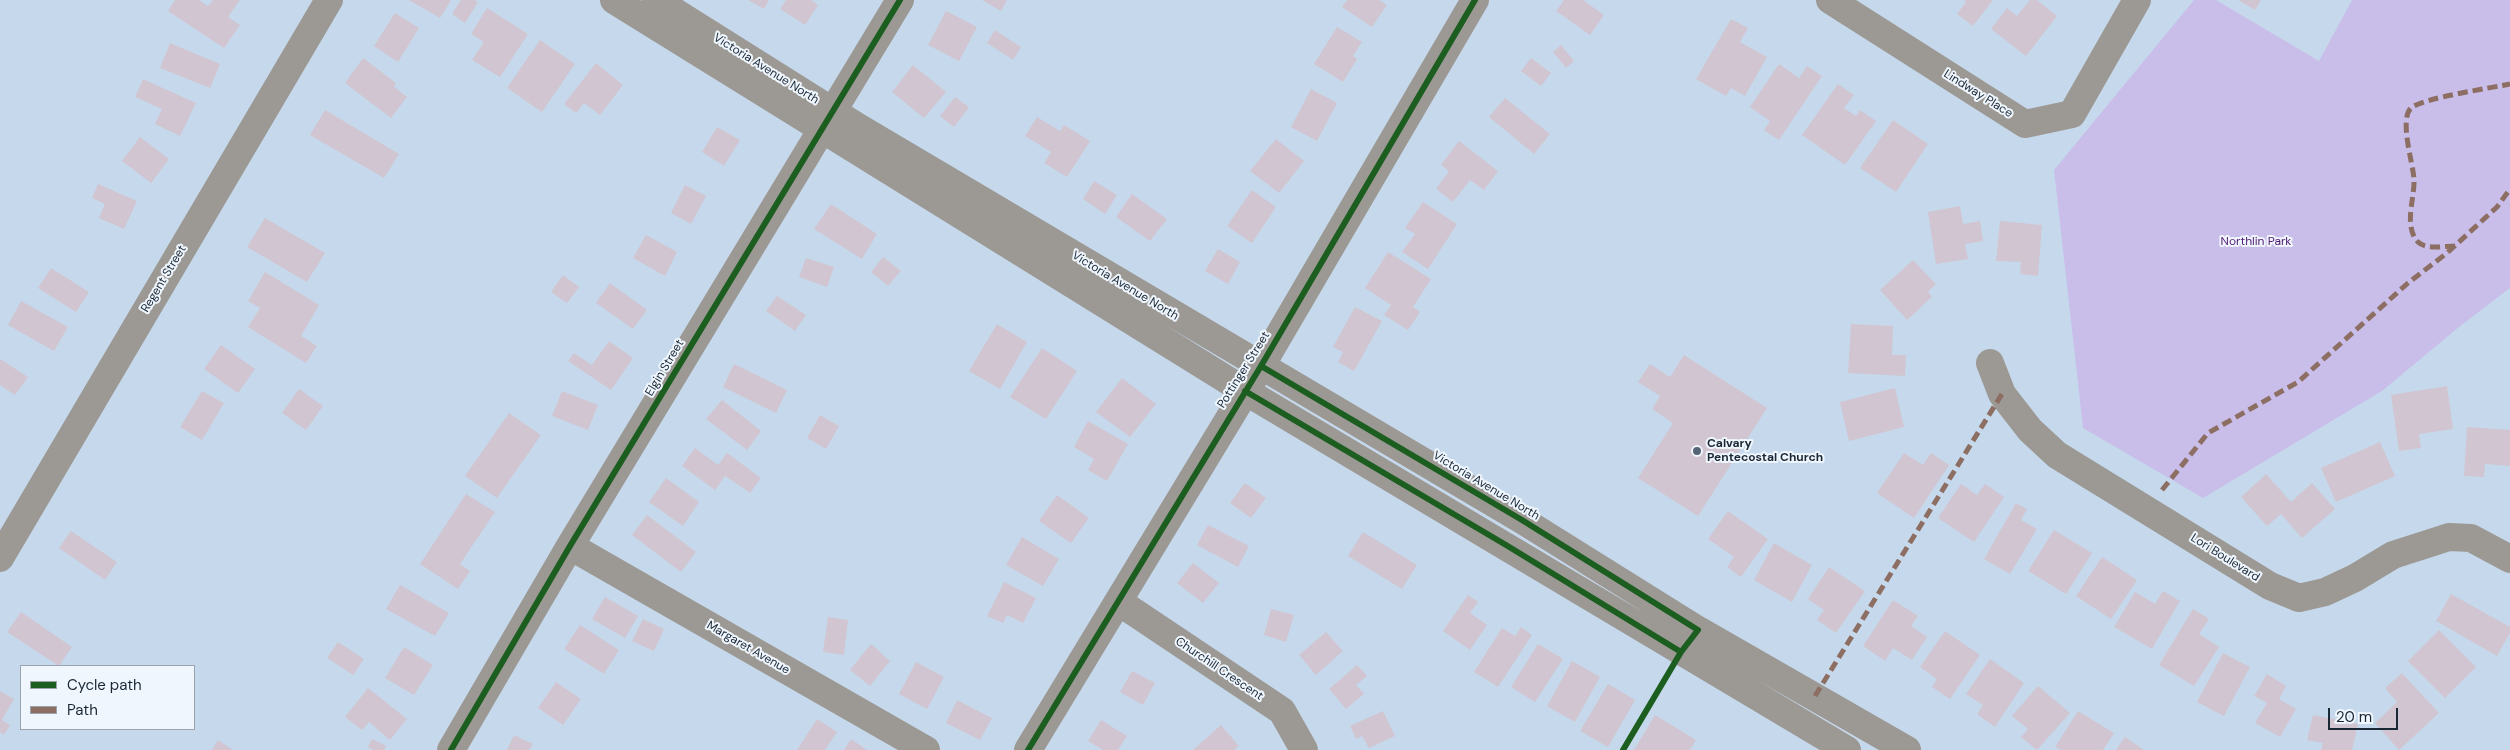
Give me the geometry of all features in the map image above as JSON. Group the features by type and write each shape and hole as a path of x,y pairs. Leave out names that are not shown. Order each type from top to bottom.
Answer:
{"street":[{"name":"Regent Street","path":"0,558 329,0"},
{"name":"Victoria Avenue North","path":"656,0 828,121 1245,391 1847,750"},
{"name":"Elgin Street","path":"451,750 570,546 900,0"},
{"name":"Pottinger Street","path":"1028,750 1261,366 1475,0"},
{"name":"Lindway Place","path":"1830,0 2025,124 2072,114 2137,0"},
{"name":"Victoria Avenue North","path":"625,3 828,121 1261,366 1522,520 1698,630 1907,750"},
{"name":"Lori Boulevard","path":"1990,363 2002,394 2030,430 2057,455 2270,586 2299,598 2332,589 2393,555 2449,537 2471,538 2510,559"},
{"name":"Margaret Avenue","path":"570,546 926,750"},
{"name":"Churchill Crescent","path":"1119,602 1282,711 1304,750"},
{"path":"1798,722 1815,696"}],"green space":[{"name":"Northlin Park","path":"2194,0 2216,0 2319,61 2352,0 2510,0 2510,288 2459,327 2382,391 2203,498 2083,428 2054,170"}],"building":[{"path":"175,0 199,0 208,6 213,0 240,0 228,17 240,25 224,48 168,11"},
{"path":"409,0 451,0 440,18"},
{"path":"461,0 474,0 478,2 465,23 452,14"},
{"path":"748,0 769,0 764,9"},
{"path":"786,0 811,0 818,5 805,25 780,9"},
{"path":"982,0 1007,0 1001,11"},
{"path":"1347,0 1379,0 1387,5 1372,27 1342,7"},
{"path":"1564,0 1583,0 1604,15 1590,35 1556,11"},
{"path":"1964,0 1993,0 1973,26 1957,14 1966,2"},
{"path":"2030,0 2037,0 2057,16 2026,56 1991,29 2007,8 2017,16"},
{"path":"2238,0 2261,0 2255,10"},
{"path":"487,8 528,34 500,77 472,60 484,42 471,34"},
{"path":"946,11 977,27 959,61 928,45"},
{"path":"395,13 419,28 398,62 374,46"},
{"path":"1731,19 1748,28 1740,42 1767,57 1745,96 1731,88 1726,96 1696,79"},
{"path":"1337,27 1362,42 1353,56 1357,59 1343,82 1314,64"},
{"path":"995,30 1021,47 1013,60 987,43"},
{"path":"540,40 575,64 542,112 507,88"},
{"path":"170,43 220,64 210,88 160,68"},
{"path":"1561,45 1574,61 1566,68 1553,52"},
{"path":"363,58 396,83 394,87 407,97 391,118 345,83"},
{"path":"1531,58 1551,73 1541,86 1521,71"},
{"path":"596,63 623,85 600,115 584,103 576,113 564,104"},
{"path":"1779,64 1799,78 1807,66 1822,76 1779,140 1764,130 1770,121 1750,107"},
{"path":"913,65 946,92 924,118 892,92"},
{"path":"143,79 196,103 180,136 155,124 162,109 135,97"},
{"path":"1838,84 1854,95 1844,108 1856,116 1860,110 1876,121 1845,165 1802,135"},
{"path":"1311,89 1337,103 1317,141 1291,127"},
{"path":"955,97 969,107 954,127 940,116"},
{"path":"1505,98 1550,134 1534,154 1489,117"},
{"path":"325,110 399,154 384,178 310,135"},
{"path":"1037,117 1060,131 1064,125 1090,141 1067,177 1044,163 1051,152 1025,136"},
{"path":"1893,120 1928,144 1896,192 1860,168"},
{"path":"717,127 740,140 724,166 702,152"},
{"path":"140,137 169,159 151,183 122,161"},
{"path":"1276,139 1304,161 1279,193 1250,171"},
{"path":"1459,141 1498,171 1484,190 1470,180 1453,202 1436,189 1449,171 1441,165"},
{"path":"1094,181 1117,195 1105,214 1083,199"},
{"path":"98,184 137,201 124,229 99,218 105,204 92,198"},
{"path":"685,185 706,196 691,224 671,213"},
{"path":"1252,190 1276,207 1252,243 1227,226"},
{"path":"1132,194 1167,219 1150,241 1116,217"},
{"path":"1423,202 1457,224 1428,269 1402,252 1415,234 1405,228"},
{"path":"831,204 877,234 862,259 814,229"},
{"path":"1960,206 1963,224 1980,221 1983,241 1965,244 1968,259 1936,264 1928,212"},
{"path":"265,218 325,253 307,282 247,247"},
{"path":"2000,221 2042,225 2038,276 2020,274 2021,262 1996,261"},
{"path":"646,235 677,252 665,276 633,258"},
{"path":"1218,249 1240,262 1228,284 1205,271"},
{"path":"1388,252 1431,279 1413,307 1420,312 1408,330 1384,315 1391,305 1365,288"},
{"path":"883,257 901,271 888,286 871,272"},
{"path":"806,258 834,267 827,287 799,277"},
{"path":"1913,260 1936,284 1928,292 1932,297 1907,320 1880,290"},
{"path":"51,268 89,292 76,312 38,288"},
{"path":"265,272 319,305 301,336 317,346 306,363 248,327 260,308 248,301"},
{"path":"563,275 579,287 567,303 551,292"},
{"path":"610,283 647,310 633,329 596,303"},
{"path":"777,296 806,315 795,331 766,311"},
{"path":"21,301 68,327 54,351 8,325"},
{"path":"1355,307 1382,321 1354,371 1338,362 1343,352 1333,347"},
{"path":"997,324 1027,342 1000,389 969,371"},
{"path":"1851,324 1893,326 1892,355 1906,355 1905,376 1848,373"},
{"path":"609,341 633,358 611,390 568,361 574,353 592,365"},
{"path":"221,345 255,369 238,393 204,369"},
{"path":"1042,348 1077,371 1046,419 1010,397"},
{"name":"Calvary Pentecostal Church","path":"1684,355 1767,408 1698,516 1638,478 1673,423 1652,409 1660,396 1638,382 1650,364 1670,377"},
{"path":"0,359 28,377 15,395 0,385"},
{"path":"734,364 787,390 776,413 723,387"},
{"path":"1122,378 1156,404 1130,437 1096,412"},
{"path":"2447,386 2453,429 2419,434 2421,448 2399,451 2391,395"},
{"path":"1895,388 1904,427 1849,441 1840,402"},
{"path":"299,389 323,406 306,430 282,413"},
{"path":"202,391 224,403 202,440 180,427"},
{"path":"562,391 598,405 588,430 552,416"},
{"path":"722,400 761,431 747,450 706,419"},
{"path":"509,413 541,435 497,498 465,476"},
{"path":"820,415 839,426 826,449 807,438"},
{"path":"1088,421 1128,444 1107,481 1088,470 1094,459 1074,447"},
{"path":"2467,427 2510,430 2510,466 2485,464 2484,477 2464,476"},
{"path":"2380,442 2395,476 2336,502 2321,468"},
{"path":"695,448 718,465 727,453 761,478 750,493 725,476 715,490 682,466"},
{"path":"1904,453 1923,465 1931,453 1949,465 1914,518 1877,493"},
{"path":"2266,474 2291,502 2312,483 2335,509 2302,538 2281,514 2267,526 2241,497"},
{"path":"666,478 699,502 683,526 649,502"},
{"path":"1245,483 1266,498 1251,518 1230,503"},
{"path":"1961,484 1977,495 1985,484 2004,497 1974,542 1938,518"},
{"path":"466,494 495,512 460,564 470,571 458,589 420,564"},
{"path":"1057,495 1089,518 1071,543 1039,521"},
{"path":"2016,503 2027,509 2021,520 2037,529 2010,574 1984,559"},
{"path":"1728,511 1768,539 1741,577 1727,567 1734,557 1708,539"},
{"path":"647,515 696,552 681,572 632,535"},
{"path":"1208,525 1249,546 1238,567 1197,545"},
{"path":"2054,530 2092,553 2066,594 2028,571"},
{"path":"71,531 117,562 105,580 59,548"},
{"path":"1363,532 1417,565 1402,589 1348,556"},
{"path":"1022,537 1059,559 1043,586 1006,565"},
{"path":"1774,543 1812,565 1792,602 1754,580"},
{"path":"2102,557 2137,580 2111,619 2076,596"},
{"path":"1193,563 1219,583 1203,603 1177,583"},
{"path":"1829,567 1865,591 1836,633 1817,620 1824,610 1808,599"},
{"path":"1004,582 1036,598 1023,623 1007,615 1003,623 987,616"},
{"path":"400,585 449,613 435,636 386,609"},
{"path":"2163,591 2180,601 2152,649 2114,627 2135,592 2155,604"},
{"path":"2451,594 2510,627 2510,633 2497,656 2436,621"},
{"path":"1468,595 1478,602 1470,613 1487,625 1470,650 1443,631"},
{"path":"605,597 638,616 625,638 592,619"},
{"path":"1893,600 1918,616 1911,626 1927,637 1912,660 1893,648 1885,661 1863,646"},
{"path":"1271,609 1294,615 1286,642 1264,635"},
{"path":"2193,609 2209,619 2199,634 2219,647 2194,686 2159,665"},
{"path":"21,612 72,647 60,665 57,665 7,632"},
{"path":"828,617 848,620 844,655 823,652"},
{"path":"643,619 664,629 654,651 632,641"},
{"path":"580,625 619,650 604,674 564,649"},
{"path":"1521,627 1532,635 1498,687 1474,672 1502,628 1515,636"},
{"path":"2439,630 2476,667 2445,698 2408,661"},
{"path":"1945,631 1980,655 1950,699 1932,687 1937,679 1920,667"},
{"path":"1326,632 1343,651 1316,675 1299,655"},
{"path":"338,642 364,659 353,675 327,658"},
{"path":"871,644 890,661 870,686 850,670"},
{"path":"1538,644 1563,659 1535,702 1511,687"},
{"path":"404,647 433,665 414,695 385,678"},
{"path":"2223,653 2250,667 2224,716 2197,702"},
{"path":"1990,659 2024,683 1995,727 1977,714 1983,705 1966,694"},
{"path":"1572,661 1600,677 1575,722 1547,706"},
{"path":"916,662 944,677 927,709 899,694"},
{"path":"1357,665 1367,676 1356,685 1364,694 1346,709 1329,689"},
{"path":"1132,671 1155,683 1143,705 1120,692"},
{"path":"2402,673 2439,713 2399,750 2375,723 2397,702 2385,688"},
{"path":"2267,674 2286,686 2279,699 2296,709 2280,737 2255,723 2267,703 2254,696"},
{"path":"556,682 581,699 563,725 538,708"},
{"path":"1608,684 1635,700 1608,747 1580,731"},
{"path":"2038,686 2070,713 2037,750 2021,737 2028,729 2012,716"},
{"path":"368,688 407,719 390,740 369,722 362,730 345,717"},
{"path":"0,691 14,699 2,720 10,725 4,735 0,732"},
{"path":"957,700 992,718 980,740 946,723"},
{"path":"1383,711 1395,736 1369,748 1362,736 1356,739 1350,726"},
{"path":"2078,711 2114,733 2103,750 2061,750 2055,747"},
{"path":"1655,715 1696,740 1690,750 1634,750"},
{"path":"2313,715 2358,724 2352,750 2321,750 2323,743 2307,740"},
{"path":"817,719 837,732 825,750 797,750"},
{"path":"1101,720 1127,736 1118,750 1103,750 1088,741"},
{"path":"1221,725 1239,746 1234,750 1193,750"},
{"path":"514,735 533,744 529,750 507,750"},
{"path":"2125,737 2144,750 2116,750"},
{"path":"372,739 386,746 384,750 373,750 368,747"},
{"path":"851,739 867,750 844,750"},
{"path":"218,740 233,750 212,750"}],"marked path":[{"path":"2455,246 2436,247 2421,244 2411,228 2414,179 2406,132 2408,114 2411,108 2428,101 2510,84"},
{"path":"2162,490 2208,433 2298,382 2408,283 2447,253 2497,207 2510,189"},
{"path":"1815,696 2002,394"}],"cycle path":[{"path":"451,750 570,546 900,0"},
{"path":"1028,750 1261,366 1475,0"},
{"path":"1261,366 1522,520 1698,630 1681,652 1623,750"},
{"path":"1245,391 1506,545 1681,652"}],"place":[{"name":"Calvary Pentecostal Church","path":"1697,451"}]}
